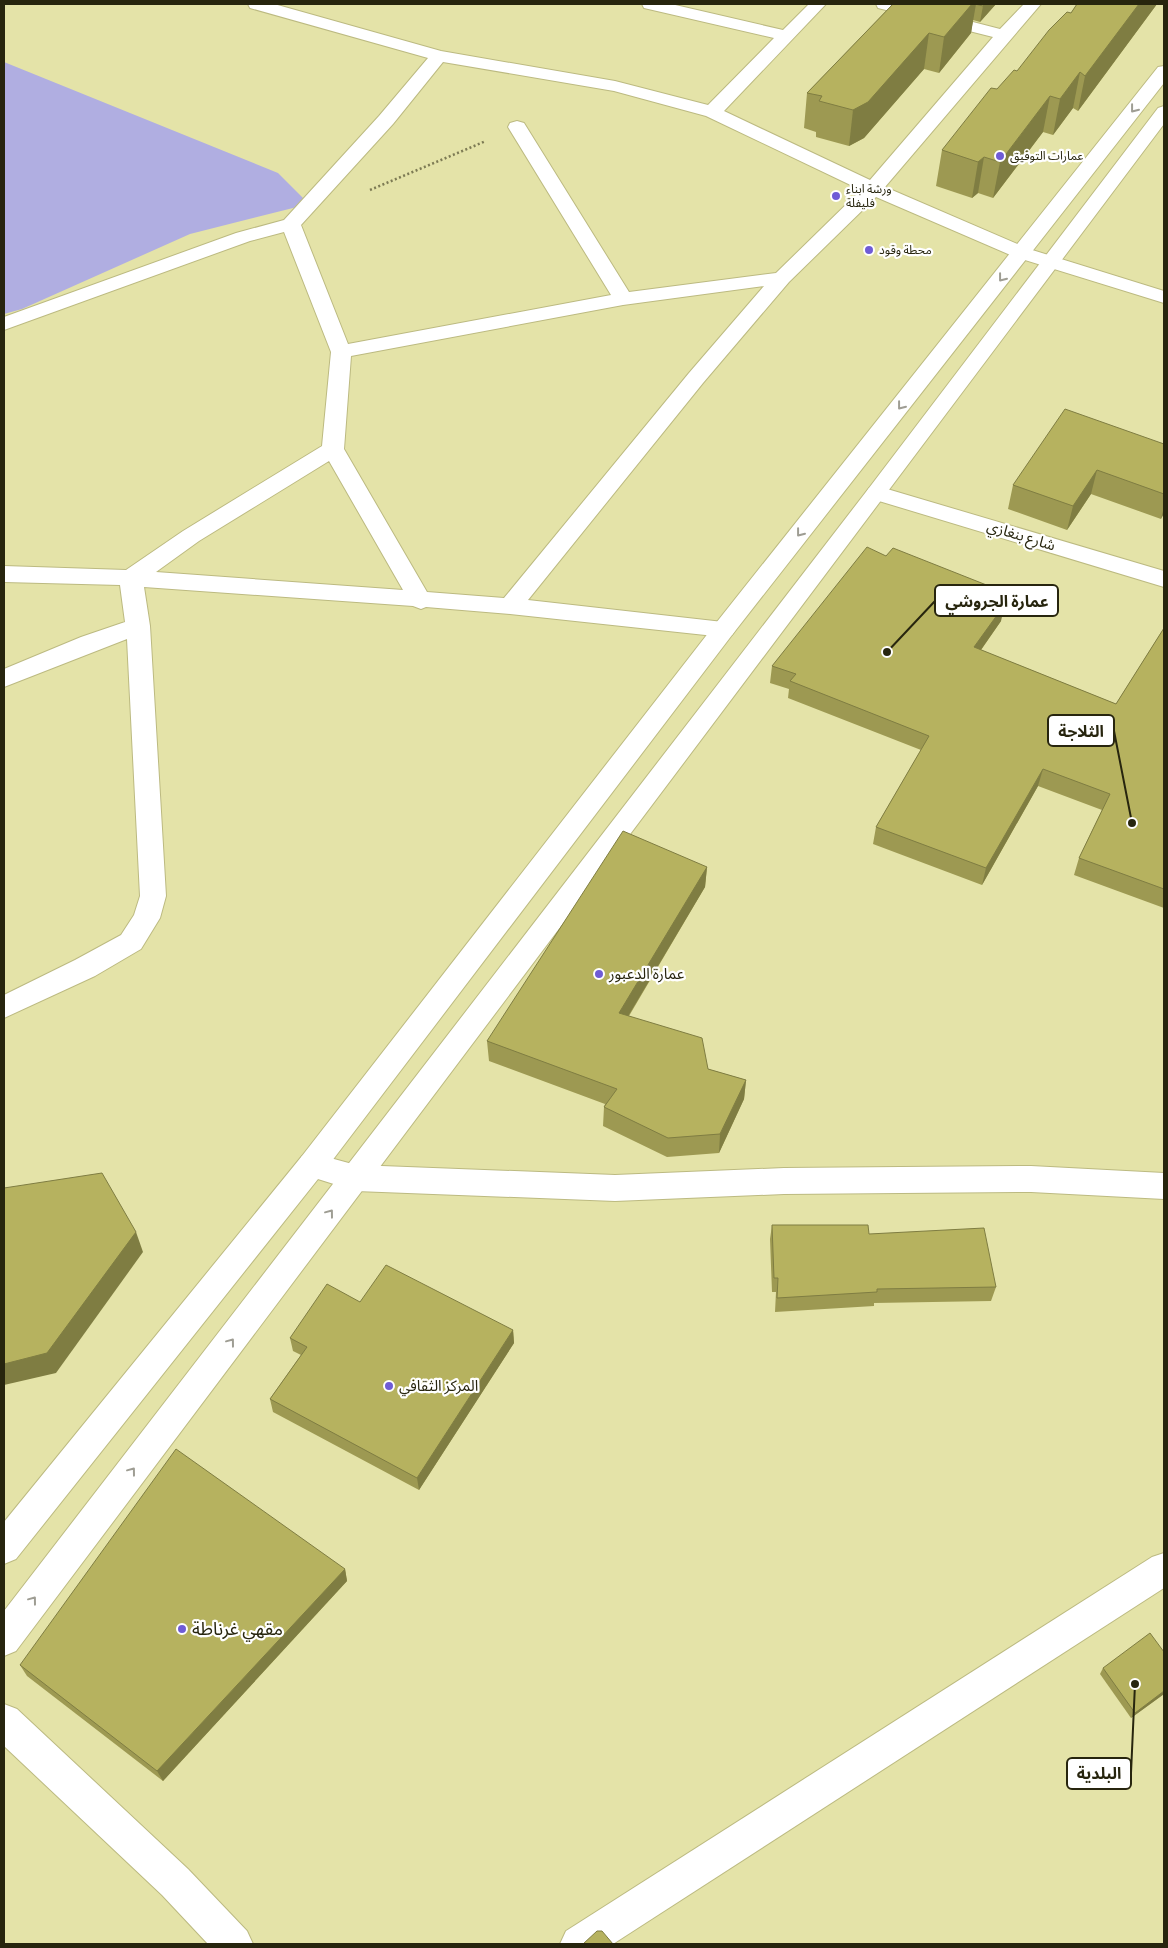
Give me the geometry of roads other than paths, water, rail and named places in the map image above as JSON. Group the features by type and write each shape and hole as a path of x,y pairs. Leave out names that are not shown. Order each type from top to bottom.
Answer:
{"main road":[{"path":"256,4 439,56 615,86 712,112 873,189 1022,252 1050,263 1164,297"},
{"path":"650,4 786,36"},
{"path":"712,112 818,4"},
{"path":"884,4 1004,35"},
{"path":"510,606 696,378 782,278 873,189 1004,35 1034,4"},
{"path":"4,324 243,237 291,224 386,120 439,56"},
{"path":"4,1548 312,1165 724,629 1164,70"},
{"path":"4,1639 877,493 1164,112"},
{"path":"517,127 623,299"},
{"path":"291,224 341,352 333,449 421,601"},
{"path":"341,352 623,299 782,278"},
{"path":"131,578 191,536 333,449"},
{"name":"شارع بنغازي","path":"877,493 1158,572"},
{"path":"4,574 131,578 421,601 510,606 724,629"},
{"path":"4,1007 84,968 131,942 147,918 153,896 138,626 131,578"},
{"path":"4,679 89,643 138,626"},
{"path":"312,1165 356,1178 615,1188 784,1181 1021,1179 1164,1186"},
{"path":"579,1944 1164,1569"},
{"path":"4,1722 175,1882 234,1944"}],"place":[{"name":"عمارات التوفيق","path":"1000,156"},
{"name":"ورشة ابناء فليفلة","path":"836,196"},
{"name":"محطة وقود","path":"869,250"},
{"name":"عمارة الجروشي","path":"887,652"},
{"name":"الثلاجة","path":"1132,823"},
{"name":"عمارة الدعبور","path":"599,974"},
{"name":"المركز الثقافي","path":"389,1386"},
{"name":"مقهي غرناطة","path":"182,1629"},
{"name":"البلدية","path":"1135,1684"}]}
